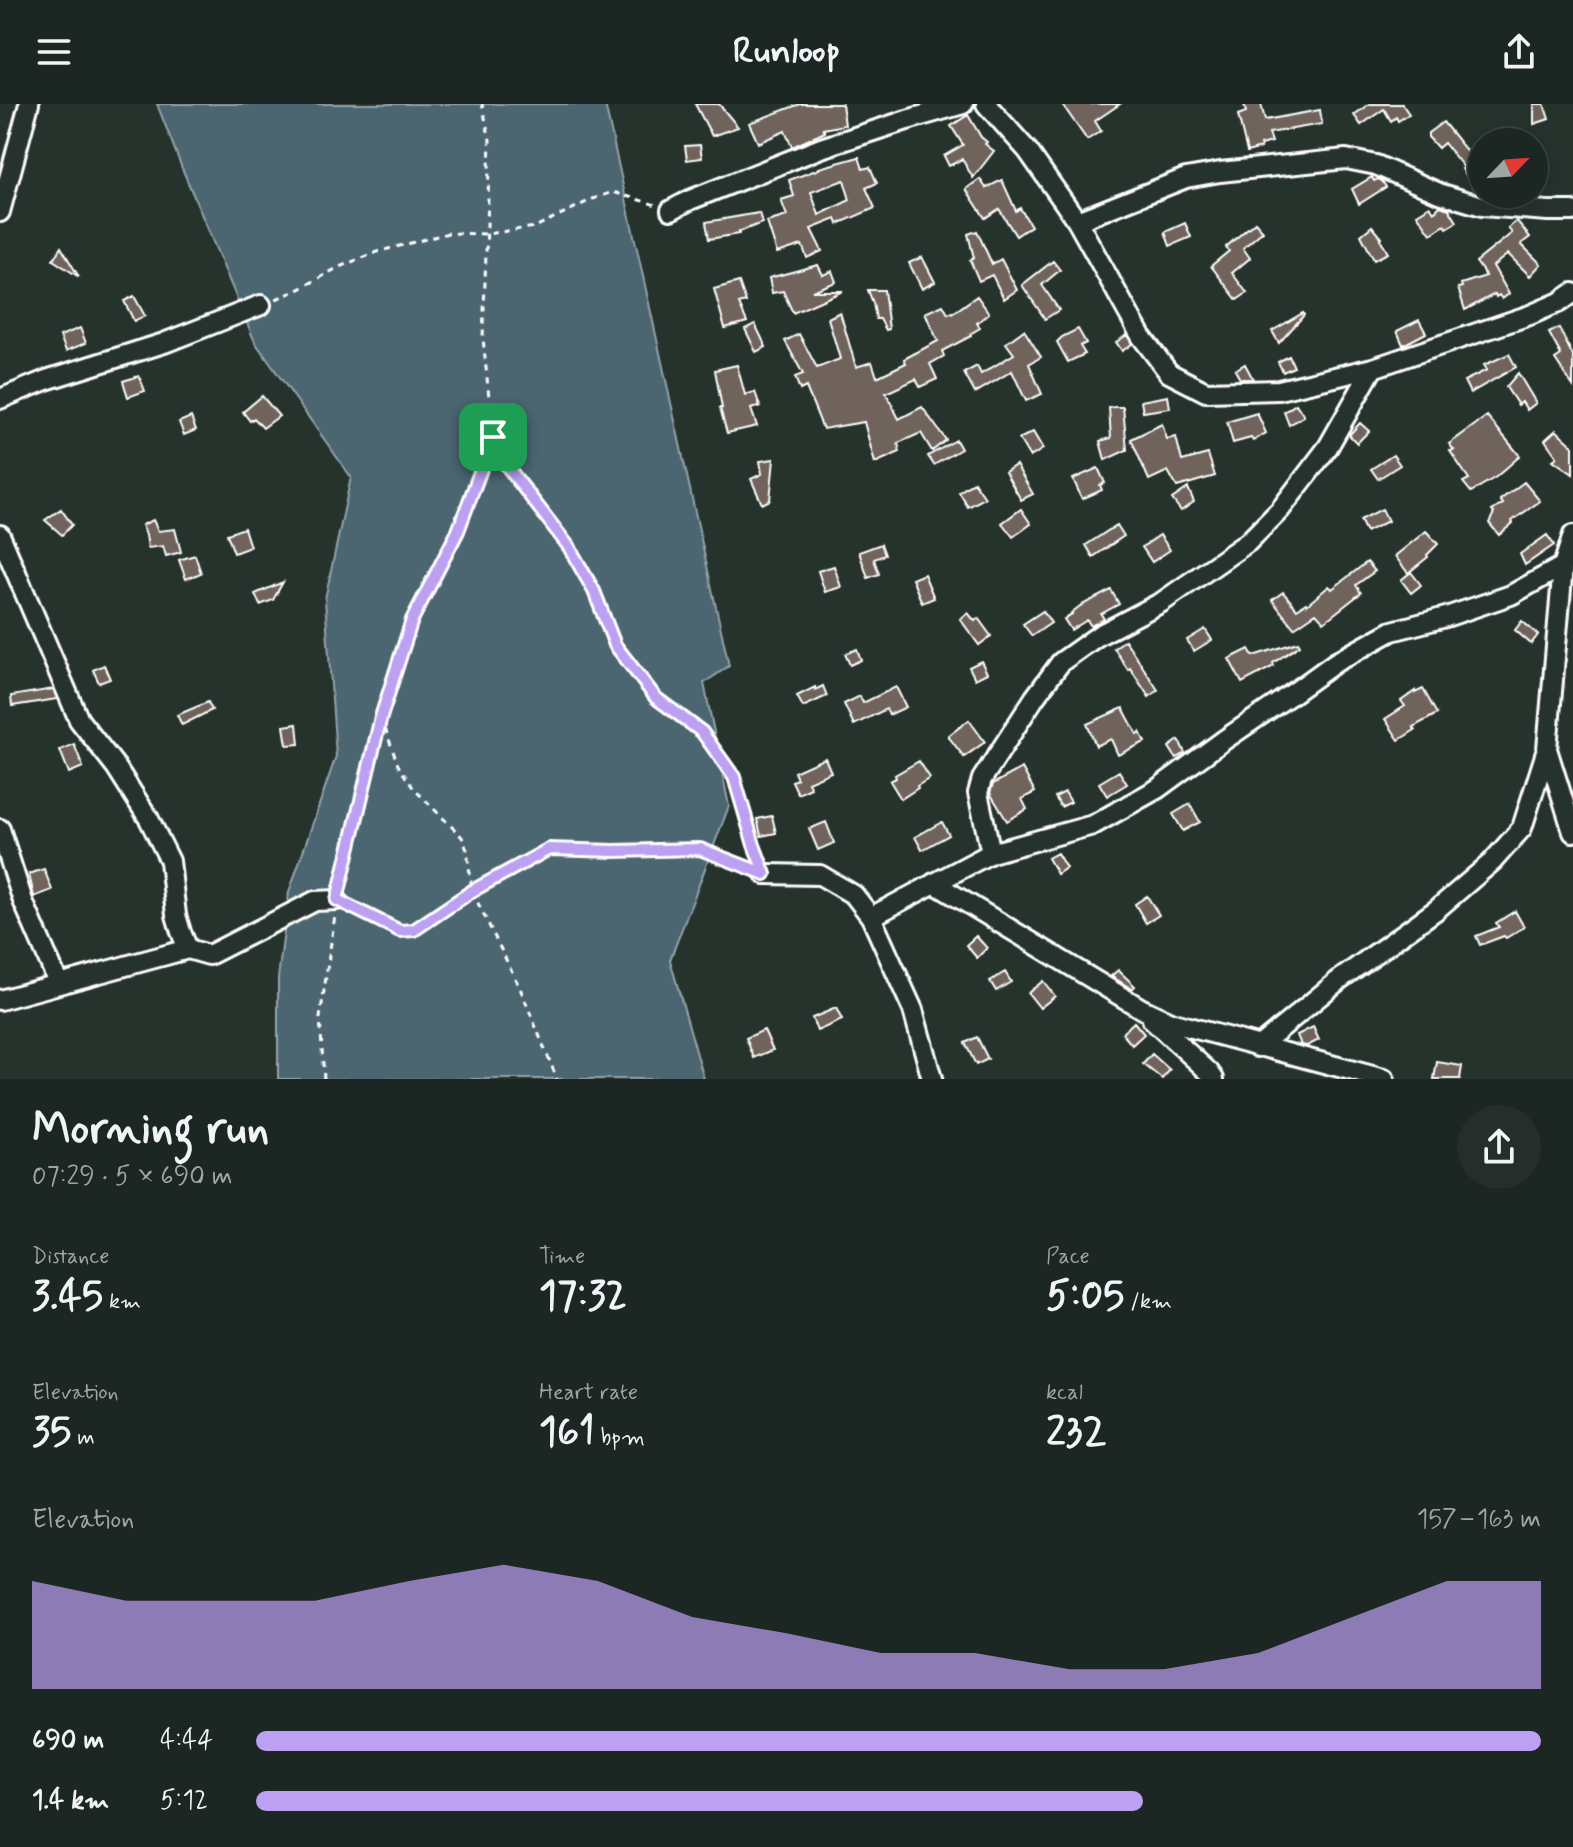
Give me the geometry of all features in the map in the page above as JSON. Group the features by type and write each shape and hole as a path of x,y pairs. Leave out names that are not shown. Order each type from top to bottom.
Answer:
{"street":[{"path":"0,212 29,104"},
{"path":"671,210 821,148 963,104"},
{"path":"986,104 1028,151 1077,221 1141,336 1159,361 1169,373 1206,392 1279,390 1373,368 1530,315 1573,293"},
{"path":"1077,221 1186,178 1346,159 1376,165 1439,193 1482,206 1573,211"},
{"path":"0,399 46,380 164,343 261,305"},
{"path":"991,853 978,793 982,779 1061,662 1099,635 1162,602 1248,542 1280,510 1328,447 1373,368"},
{"path":"1258,1047 1339,980 1436,910 1492,862 1522,828 1547,749 1563,566 1573,535"},
{"path":"2,546 79,720 116,767 149,819 170,861 176,915 188,949"},
{"path":"871,917 991,853 1093,825 1157,789 1347,655 1392,631 1511,595 1563,566"},
{"path":"1547,749 1573,832"},
{"path":"0,829 23,901 59,984"},
{"path":"765,874 820,875 854,895 871,917 913,1010 932,1079"},
{"path":"934,883 1142,1009 1170,1022 1384,1079"},
{"path":"0,1000 188,949 209,955 315,901 337,900"},
{"path":"1142,1009 1214,1079"}],"path":[{"path":"482,104 490,140 483,338 493,437 503,461 569,547 594,591 615,645 656,698 702,732 734,777 765,874"},
{"path":"261,305 377,252 448,233 487,234 535,227 613,192 671,210"},
{"path":"324,1079 320,1018 337,900 381,717 412,620 458,531 493,437"},
{"path":"381,717 398,765 414,789 462,837 467,850 472,891 520,988 557,1079"},
{"path":"337,900 407,932 541,851 556,848 614,851 700,849 765,874"}],"water":[{"path":"157,104 605,104 729,666 704,683 729,806 670,960 704,1079 278,1079 278,978 289,892 336,756 325,599 351,477 255,342"}],"building":[{"path":"695,104 719,104 738,127 712,136"},
{"path":"800,104 842,104 845,125 823,129 825,132 792,147 785,131 758,143 749,123"},
{"path":"1062,104 1120,104 1095,121 1101,131 1087,140"},
{"path":"1244,104 1261,104 1265,120 1320,110 1322,124 1269,133 1272,142 1247,152 1238,115 1246,112"},
{"path":"1369,104 1402,104 1409,114 1398,121 1396,117 1391,121 1384,109 1361,125 1354,115"},
{"path":"1534,104 1544,104 1549,119 1534,124"},
{"path":"968,115 987,142 985,144 994,151 973,178 962,159 949,166 944,156 963,145 951,126"},
{"path":"1443,122 1468,153 1468,178 1464,168 1444,143 1438,148 1428,133"},
{"path":"700,145 702,158 687,160 685,146"},
{"path":"859,157 863,169 870,167 877,183 866,188 875,208 838,224 836,219 811,229 822,251 807,258 802,245 777,253 767,222 787,216 781,200 794,196 789,180","holes":["844,180 850,200 819,215 811,192"]},
{"path":"1372,177 1374,181 1382,181 1386,187 1359,204 1352,189"},
{"path":"980,179 986,188 1002,180 1016,211 1020,208 1031,226 1016,236 999,209 985,218 966,189"},
{"path":"1430,206 1434,212 1440,206 1449,209 1457,222 1431,234 1417,214"},
{"path":"759,213 762,223 739,234 709,239 706,222"},
{"path":"1517,221 1530,237 1521,244 1541,264 1530,276 1508,254 1493,266 1509,294 1502,299 1495,294 1465,310 1458,288 1462,287 1461,284 1486,276 1476,262 1512,233 1508,228"},
{"path":"1255,222 1263,231 1243,248 1250,258 1232,273 1247,293 1237,300 1211,266 1229,251 1226,247"},
{"path":"1185,223 1191,237 1170,246 1165,232"},
{"path":"1372,226 1382,238 1388,253 1374,260 1361,235"},
{"path":"977,231 992,264 1001,259 1017,290 1004,299 992,275 979,281 970,260 974,258 968,234"},
{"path":"61,247 79,277 53,260"},
{"path":"922,257 935,282 922,289 909,263"},
{"path":"1053,261 1060,270 1042,285 1059,310 1045,319 1022,285"},
{"path":"818,265 823,275 832,271 836,282 812,291 843,291 793,313 783,291 772,293 769,278"},
{"path":"739,282 746,302 739,304 747,322 725,328 714,289"},
{"path":"868,290 884,290 889,329 886,330 880,319 876,319"},
{"path":"134,296 145,316 134,321 124,301"},
{"path":"977,296 989,313 977,323 980,328 971,336 942,351 944,356 930,364 937,379 920,387 916,379 886,393 899,419 922,407 946,440 932,451 921,433 898,443 900,452 875,463 864,422 823,429 806,387 800,390 795,377 803,374 785,341 799,334 817,368 840,359 828,318 840,312 856,367 872,362 877,377 906,363 904,359 938,341 925,313 943,305 948,314 953,313"},
{"path":"1304,315 1279,343 1272,331"},
{"path":"1419,320 1426,333 1403,345 1397,331"},
{"path":"755,324 766,347 756,352 745,329"},
{"path":"80,328 86,343 66,351 60,336"},
{"path":"1559,328 1573,356 1573,386 1555,359 1561,355 1549,333"},
{"path":"1078,329 1086,343 1080,346 1085,354 1068,362 1057,342"},
{"path":"1024,330 1041,357 1029,364 1042,394 1026,401 1012,371 975,393 964,373 977,366 981,374 1014,354 1006,343"},
{"path":"1127,335 1132,344 1122,351 1116,342"},
{"path":"1509,354 1516,367 1470,393 1464,381 1487,370 1484,365"},
{"path":"1289,356 1294,367 1283,372 1278,362"},
{"path":"1245,364 1253,379 1240,379 1235,370"},
{"path":"737,365 745,395 755,392 760,406 751,409 757,426 727,433 715,370"},
{"path":"1518,373 1536,403 1527,410 1522,402 1518,405 1506,387"},
{"path":"139,376 145,391 128,397 123,381"},
{"path":"262,396 279,416 263,428 254,418 250,421 243,412"},
{"path":"1168,396 1170,408 1143,412 1141,401"},
{"path":"1296,404 1304,416 1289,425 1284,412"},
{"path":"1123,407 1127,450 1105,460 1100,441 1111,438 1109,408"},
{"path":"1257,413 1266,433 1253,441 1251,438 1233,443 1227,422"},
{"path":"1487,416 1520,456 1496,477 1471,492 1463,482 1469,479 1450,451 1454,450 1449,444"},
{"path":"191,417 196,430 184,435 179,422"},
{"path":"1360,423 1369,431 1357,443 1349,435"},
{"path":"1162,424 1167,439 1176,437 1182,461 1208,454 1215,476 1177,487 1168,471 1149,480 1131,439"},
{"path":"1556,430 1573,446 1573,474 1553,460 1557,457 1545,440"},
{"path":"1033,432 1043,449 1030,457 1019,439"},
{"path":"956,440 961,449 934,465 928,456"},
{"path":"1393,455 1400,465 1378,479 1371,469"},
{"path":"774,459 770,500 762,504 751,479 762,474 760,461"},
{"path":"1016,465 1033,494 1021,500 1005,472"},
{"path":"1098,468 1105,483 1100,485 1102,490 1082,499 1073,479"},
{"path":"974,482 985,498 968,507 959,492"},
{"path":"1524,482 1540,501 1512,521 1499,535 1489,523 1494,513 1492,511 1503,504 1500,500"},
{"path":"1188,488 1194,502 1181,511 1172,499"},
{"path":"61,509 72,525 62,535 45,520"},
{"path":"1021,509 1031,524 1013,537 1002,523"},
{"path":"1382,509 1388,521 1366,532 1360,520"},
{"path":"153,520 158,531 175,529 181,552 166,556 163,546 148,548 142,525"},
{"path":"1117,525 1124,536 1093,557 1086,545"},
{"path":"244,528 250,547 234,553 227,534"},
{"path":"1426,531 1438,544 1408,573 1395,556"},
{"path":"1160,535 1170,550 1152,562 1142,547"},
{"path":"1547,535 1554,545 1525,565 1520,554"},
{"path":"881,544 885,555 874,559 879,574 868,578 859,552"},
{"path":"195,555 201,573 186,579 179,560"},
{"path":"1367,562 1375,571 1356,585 1361,593 1324,622 1316,613 1294,628 1272,600 1283,592 1297,609 1307,605 1329,586 1332,589"},
{"path":"834,566 841,587 825,592 818,571"},
{"path":"1411,572 1421,585 1411,593 1401,580"},
{"path":"924,574 934,598 922,603 912,579"},
{"path":"283,582 273,600 260,605 255,594"},
{"path":"1111,590 1119,604 1101,614 1104,619 1091,626 1087,620 1071,630 1064,619 1080,606"},
{"path":"1043,611 1051,623 1032,636 1023,624"},
{"path":"968,613 975,621 978,618 991,636 979,645 960,619"},
{"path":"1522,621 1538,635 1531,644 1515,630"},
{"path":"1205,629 1212,640 1194,651 1187,640"},
{"path":"1125,640 1158,690 1149,697 1114,648"},
{"path":"1298,642 1300,645 1273,663 1274,666 1242,683 1229,659 1249,649 1253,656"},
{"path":"857,649 861,660 850,665 845,654"},
{"path":"981,661 987,673 975,679 969,667"},
{"path":"104,665 110,679 99,683 93,670"},
{"path":"823,686 827,696 803,707 797,696"},
{"path":"896,687 906,707 889,715 886,709 854,725 844,704 860,696 863,703"},
{"path":"53,689 57,699 12,706 11,696"},
{"path":"1423,689 1437,714 1413,727 1415,730 1399,740 1385,719 1405,706 1401,701"},
{"path":"208,702 212,710 182,725 177,715"},
{"path":"1123,708 1145,742 1118,755 1111,739 1096,746 1087,724"},
{"path":"969,720 985,742 964,757 948,736"},
{"path":"297,724 299,744 287,745 284,726"},
{"path":"1179,740 1185,753 1176,758 1169,747"},
{"path":"74,744 83,767 69,773 60,750"},
{"path":"825,758 831,772 808,782 811,788 798,794 792,781 797,779 794,772"},
{"path":"919,761 930,778 901,799 890,781"},
{"path":"1022,768 1035,792 1022,799 1027,809 1007,821 990,793 993,784"},
{"path":"1119,771 1127,784 1107,796 1099,783"},
{"path":"1065,792 1071,802 1061,807 1055,797"},
{"path":"1190,804 1200,822 1183,831 1173,814"},
{"path":"772,816 776,833 761,836 757,819"},
{"path":"826,822 834,843 818,850 809,829"},
{"path":"942,822 949,835 922,850 915,837"},
{"path":"1057,853 1066,868 1057,874 1048,858"},
{"path":"44,869 52,890 34,897 29,874"},
{"path":"1147,896 1159,915 1146,923 1135,904"},
{"path":"1515,911 1524,927 1506,938 1504,936 1480,945 1476,936 1499,927 1496,923"},
{"path":"976,936 987,948 977,958 966,945"},
{"path":"1118,970 1135,986 1132,989 1111,976"},
{"path":"1005,972 1011,982 996,991 990,981"},
{"path":"1043,981 1055,996 1040,1008 1028,993"},
{"path":"836,1008 842,1020 817,1031 812,1018"},
{"path":"1134,1022 1144,1034 1132,1045 1122,1033"},
{"path":"1313,1027 1319,1040 1307,1046 1301,1045 1297,1035"},
{"path":"764,1030 773,1050 754,1058 746,1038"},
{"path":"977,1037 988,1059 976,1065 965,1043"},
{"path":"1152,1054 1170,1070 1162,1079 1143,1064"},
{"path":"1437,1062 1462,1066 1460,1079 1434,1079"}],"route":[{"path":"493,437 503,461 569,547 594,591 615,645 656,698 702,732 734,777 765,874 700,849 614,851 556,848 541,851 407,932 337,900 381,717 412,620 458,531 493,437"}]}
